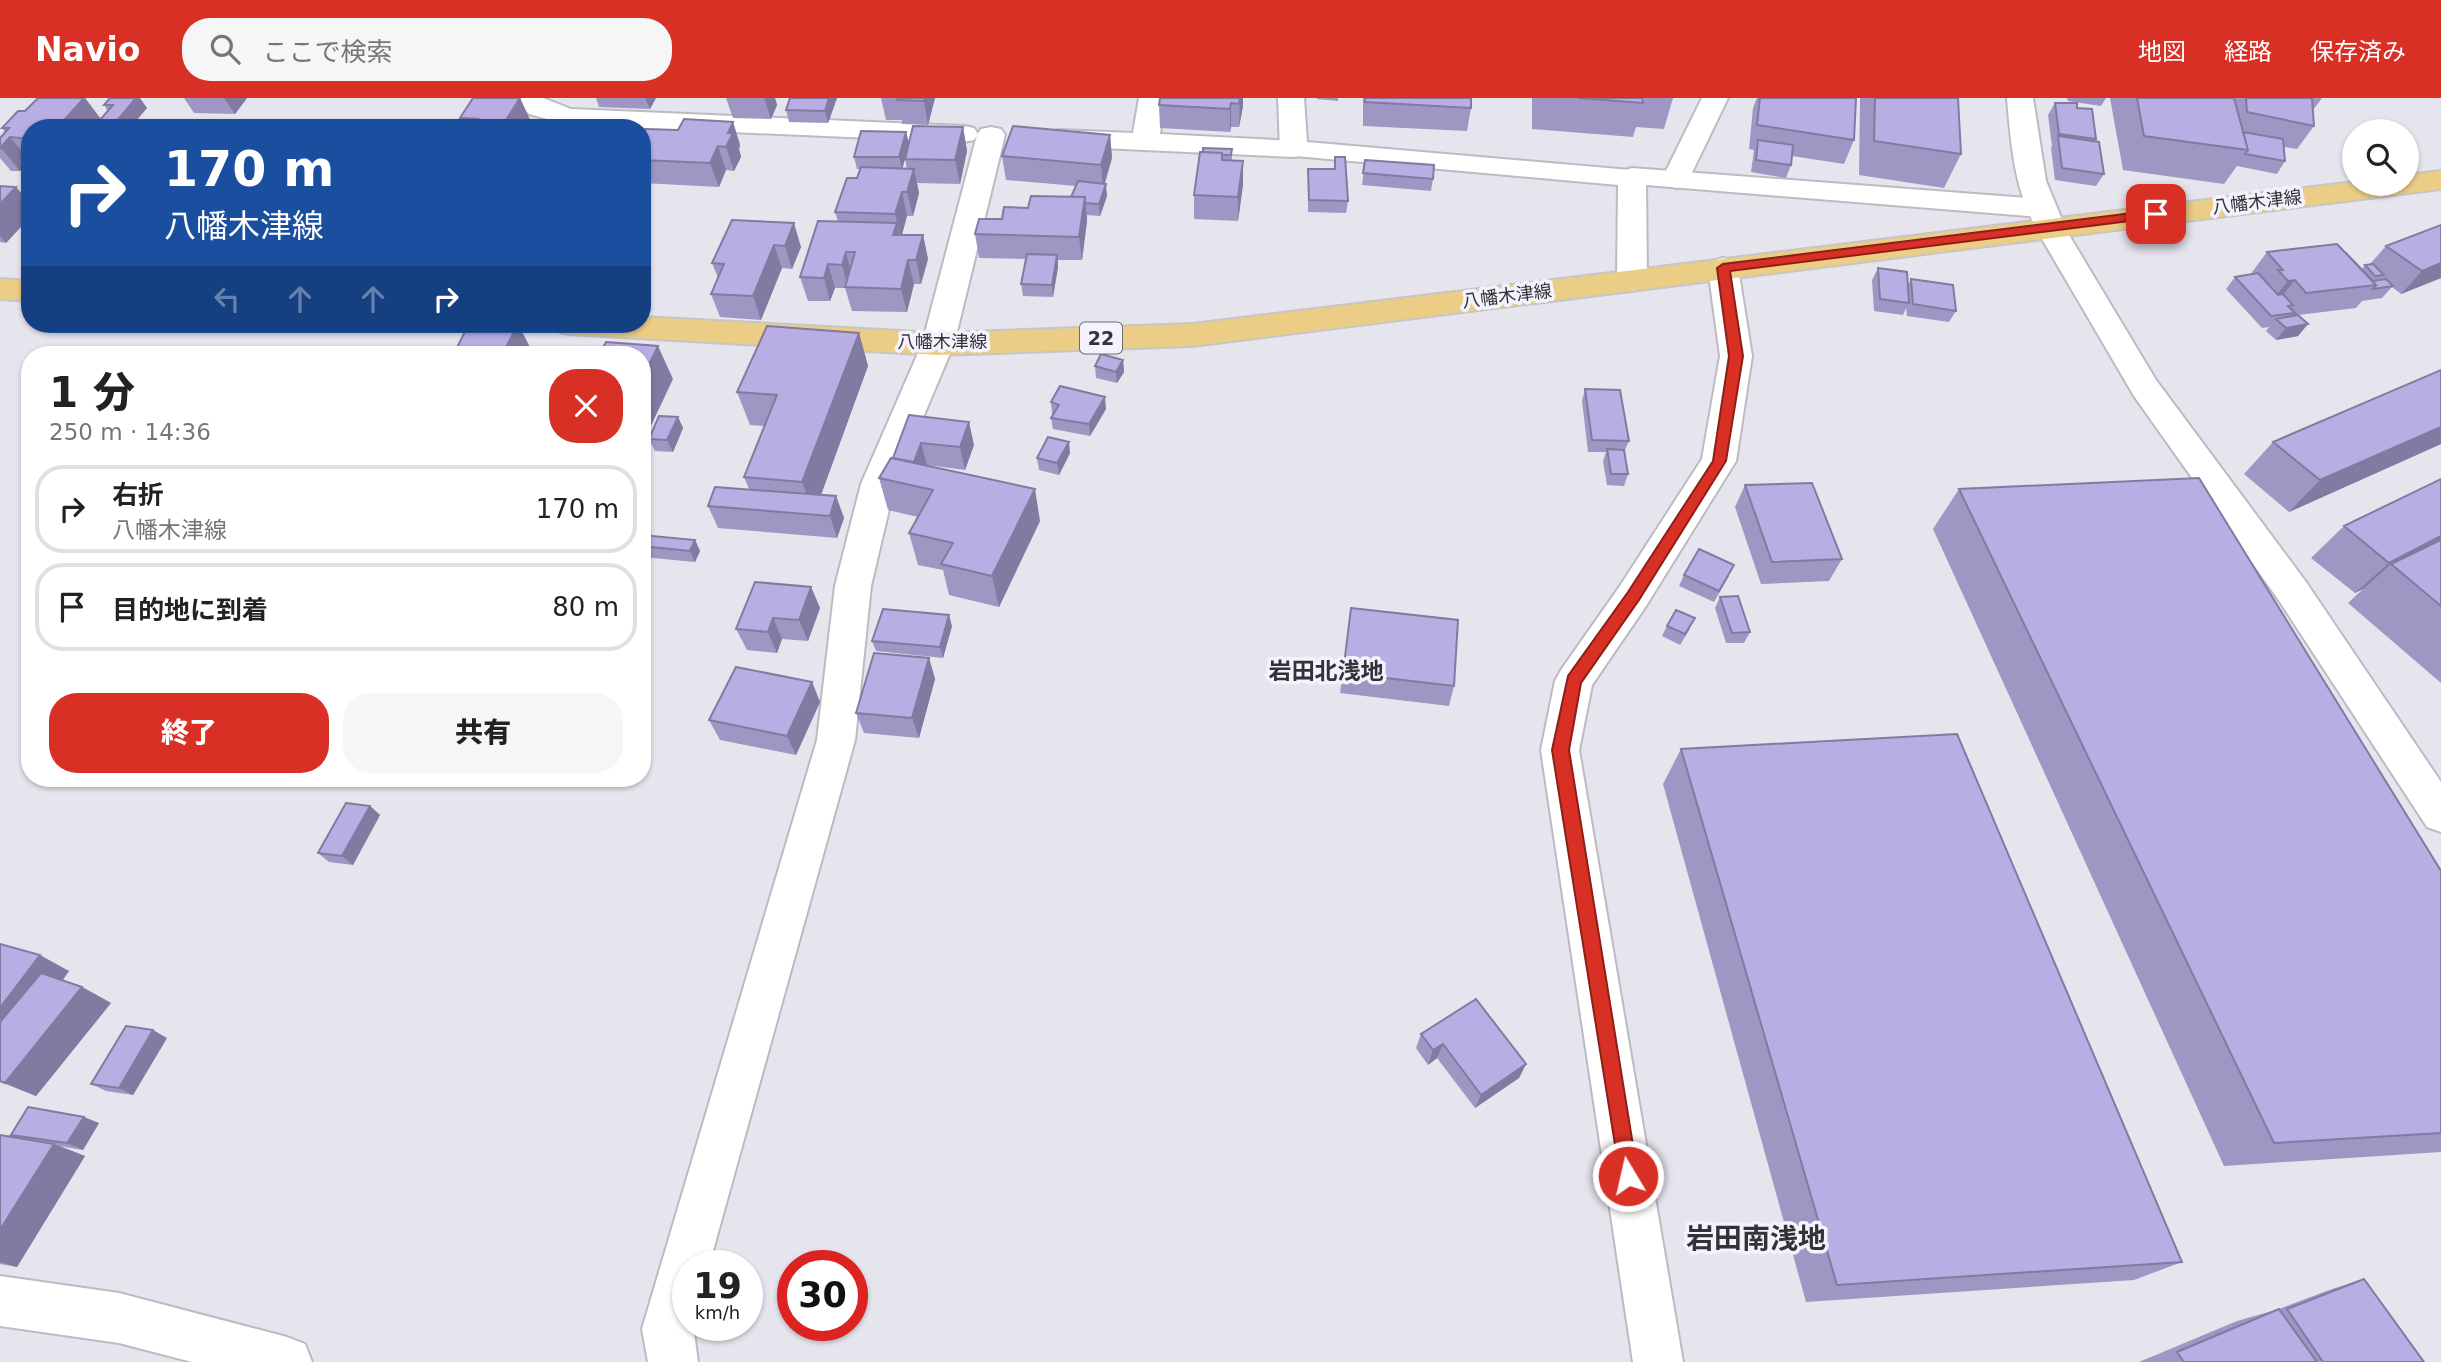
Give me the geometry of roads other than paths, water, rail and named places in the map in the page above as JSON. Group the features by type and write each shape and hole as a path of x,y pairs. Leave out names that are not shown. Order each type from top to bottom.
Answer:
{"main road":[{"name":"八幡木津線","path":"651,328 938,344 1193,335 1632,281 2045,217 2441,180"},
{"path":"0,289 21,290"}],"street":[{"path":"527,98 539,108 569,117 616,119"},
{"path":"1145,142 1152,98"},
{"path":"1291,98 1294,149"},
{"path":"1676,179 1715,98"},
{"path":"2020,98 2027,159 2045,217 2145,388 2293,592 2441,815"},
{"path":"651,120 1294,149 1676,179 2045,217"},
{"path":"673,1362 667,1329 836,740 853,586 878,484 938,344 1015,136"},
{"path":"1632,177 1632,281"},
{"path":"1658,1362 1560,750 1574,681 1633,596 1719,461 1736,356 1723,268"},
{"path":"0,1301 119,1318 287,1362"}],"district":[{"name":"岩田北浅地","path":"1326,671"},
{"name":"岩田南浅地","path":"1756,1238"}]}
